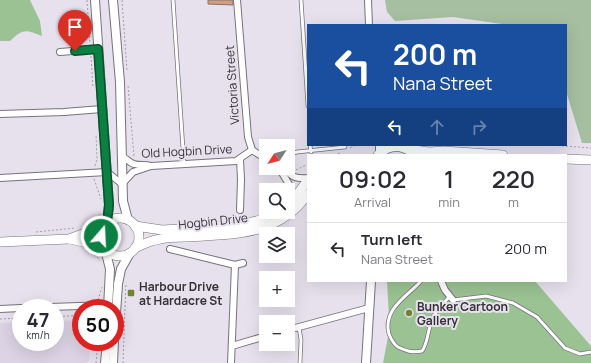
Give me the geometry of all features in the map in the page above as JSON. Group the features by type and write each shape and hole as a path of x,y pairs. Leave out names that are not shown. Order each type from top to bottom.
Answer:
{"main road":[{"path":"378,151 391,146 397,146 411,152 423,151 458,154"},
{"path":"567,159 591,160"},
{"path":"295,197 307,180"},
{"name":"Hogbin Drive","path":"132,251 146,243 163,238 234,234 262,228 280,220 292,212 307,195"},
{"path":"0,242 69,239 105,248 120,256 132,251 138,243 138,231 132,223 117,218 105,225 87,228 69,239"},
{"name":"Hogbin Drive","path":"132,223 162,230 235,226 262,219"},
{"path":"105,225 101,236 105,248"}],"street":[{"path":"95,0 94,49 102,108 109,205 105,225"},
{"path":"113,0 120,82 122,184 124,205 132,223"},
{"name":"Victoria Street","path":"237,0 248,137 252,150"},
{"path":"368,0 369,24"},
{"path":"60,52 94,49"},
{"path":"0,114 64,112 102,108"},
{"path":"252,150 259,154"},
{"name":"Old Hogbin Drive","path":"122,157 127,158 130,163 136,165 147,164 151,166 240,160 252,150"},
{"path":"240,160 240,210"},
{"path":"122,184 133,172 151,166"},
{"path":"0,178 106,172 122,184"},
{"path":"290,175 298,179 307,179"},
{"path":"105,248 110,269 108,299"},
{"path":"170,249 235,265 243,263"},
{"path":"117,299 121,269 132,251"},
{"path":"231,363 235,265"},
{"path":"366,363 371,282"},
{"path":"442,282 451,298"},
{"path":"0,309 12,308"},
{"path":"295,327 369,308"},
{"path":"232,346 259,338"},
{"path":"105,363 106,351"},
{"path":"113,363 114,351"}],"lane":[{"path":"173,0 184,164"},
{"path":"301,0 307,91"},
{"path":"310,146 311,152"},
{"path":"295,153 345,147"},
{"path":"421,282 397,304 389,317 389,332 395,345 410,352 422,351 425,346 428,330 434,316 451,298 486,296 513,303 537,317 565,348 580,354 591,352"},
{"path":"299,326 301,340 300,363"}],"path":[{"path":"87,0 94,49 94,92"},
{"path":"96,131 97,159 94,181 101,200"},
{"path":"564,146 591,148"},
{"path":"132,158 136,161 136,165"},
{"path":"87,228 101,214 101,210"},
{"path":"36,232 78,228"},
{"path":"89,243 87,250 100,261"},
{"path":"123,363 127,289 126,281"},
{"path":"99,299 103,283"},
{"path":"0,319 12,318"},
{"path":"96,363 97,351"}],"shaded area":[{"path":"72,320 72,351 90,351 89,361 85,363 0,363 0,323 12,322 12,351 64,351 64,321"}],"green space":[{"path":"0,0 30,0 40,21 42,36 25,31 10,41 0,41"},
{"path":"385,0 591,0 591,143 582,143 567,94 567,24 502,24 453,17 395,21 387,12"},
{"path":"387,282 536,282 591,346 591,363 383,363 389,332"}],"building":[{"path":"208,0 233,0 233,5 208,4"}],"place":[{"name":"Harbour Drive at Hardacre St","path":"131,293"},
{"name":"Bunker Cartoon Gallery","path":"409,313"}],"route":[{"path":"75,51 98,49 109,205 107,223 104,226 101,236"}]}
